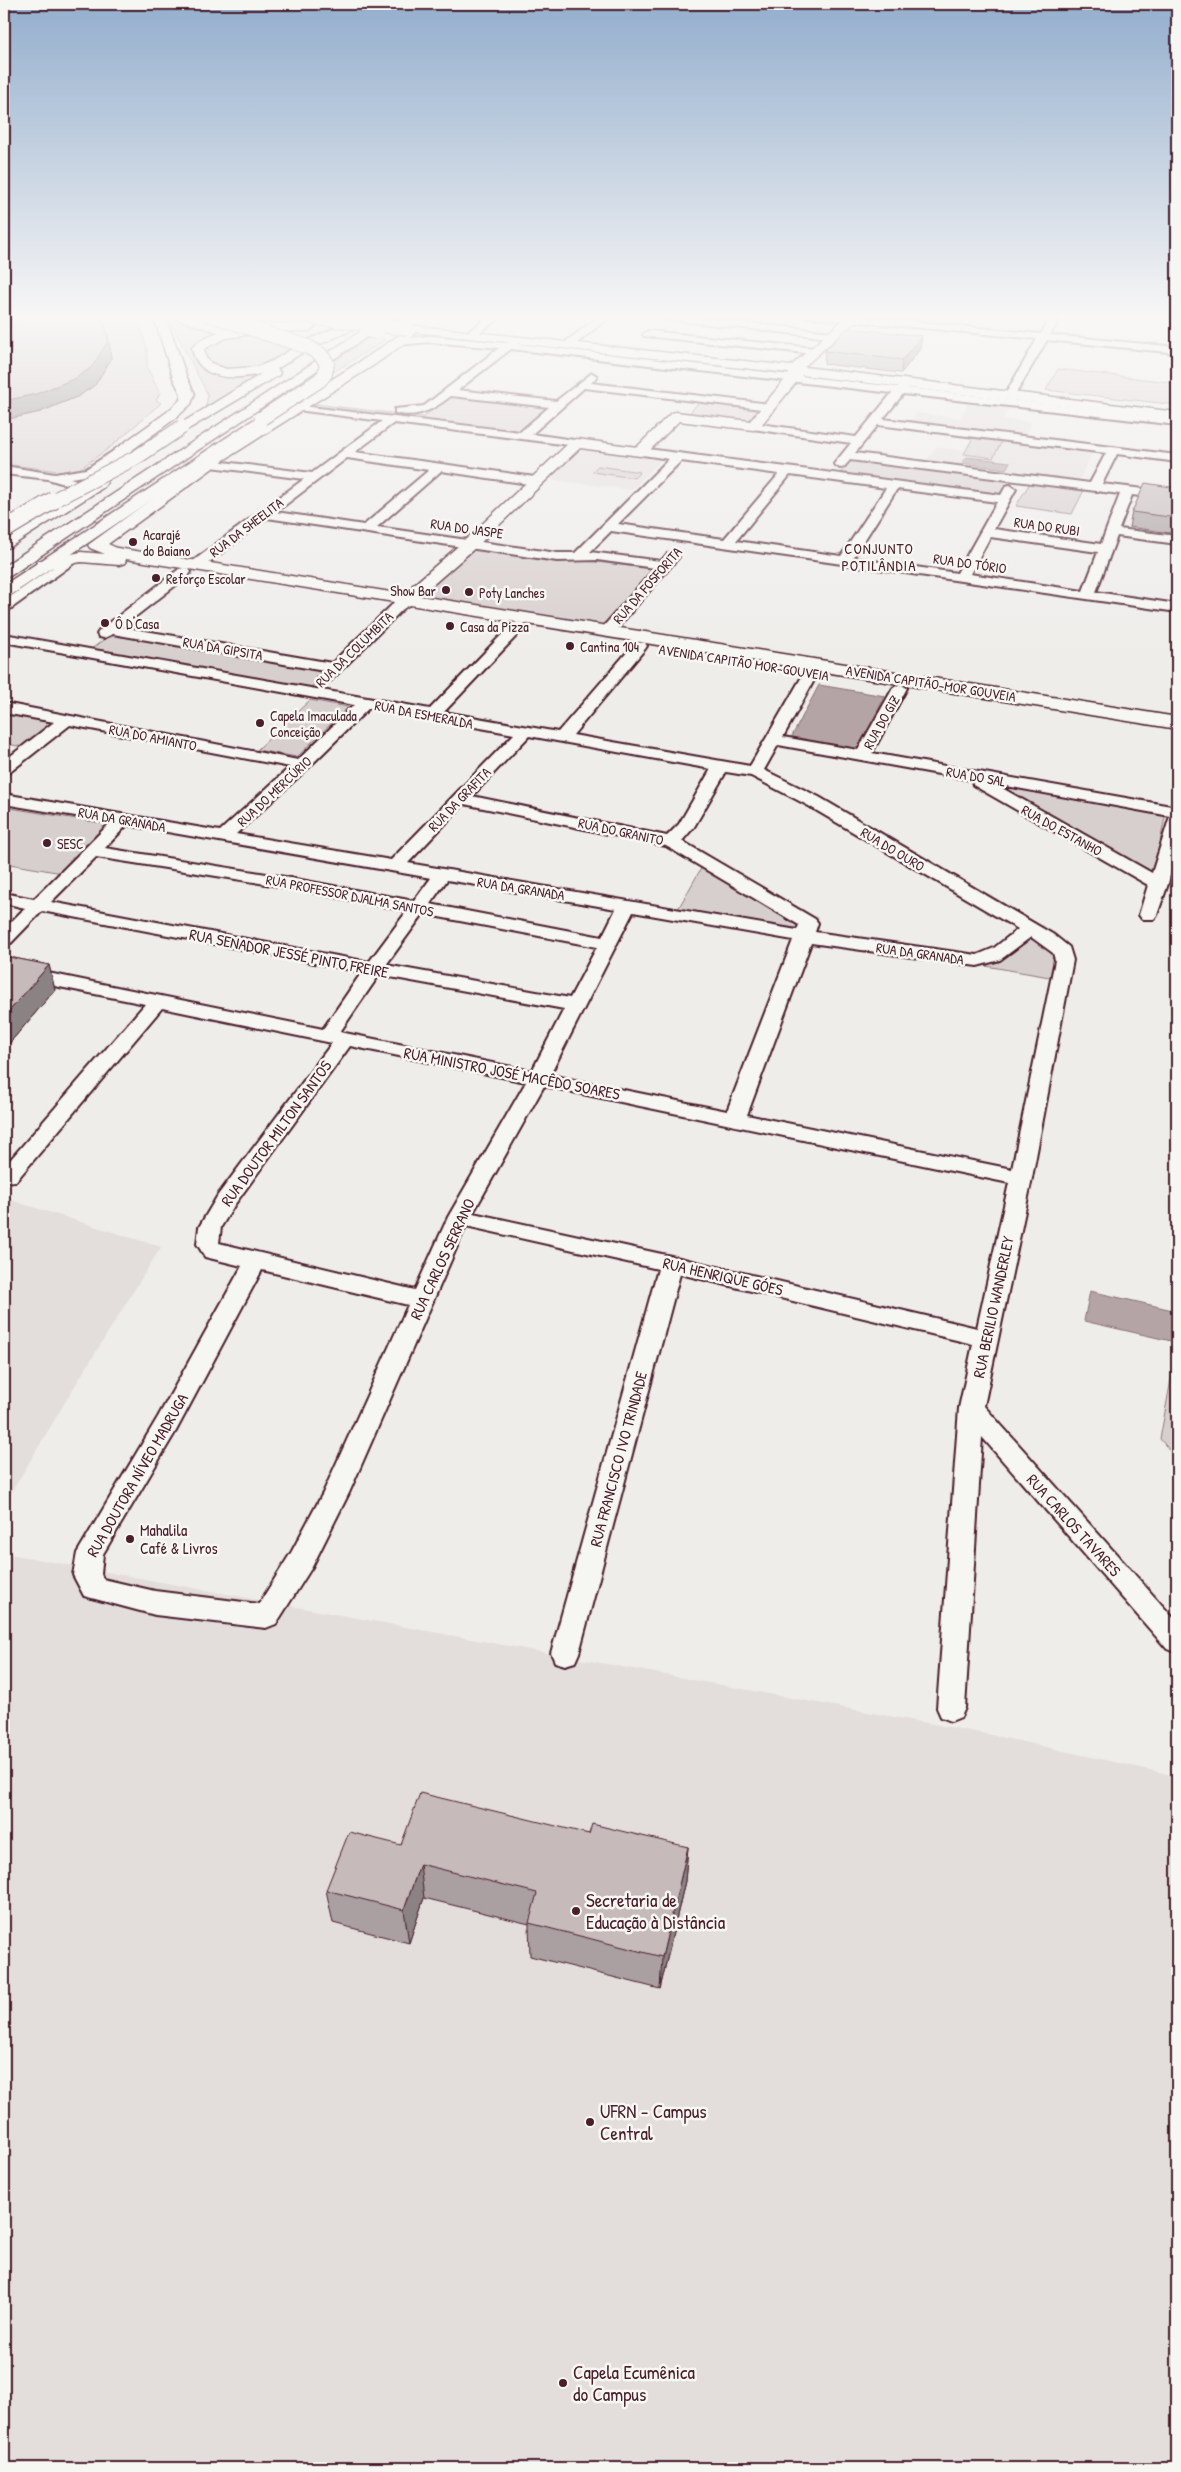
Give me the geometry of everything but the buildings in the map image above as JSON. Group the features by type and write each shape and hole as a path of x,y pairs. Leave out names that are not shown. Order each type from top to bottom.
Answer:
{"main road":[{"path":"4,544 93,488 105,478 112,462 121,450 150,429"},
{"path":"4,530 71,489 137,458 180,429"},
{"path":"4,557 201,429"},
{"path":"4,573 222,429"},
{"path":"191,568 114,552 96,545 97,542 210,460 248,429"},
{"path":"4,592 154,491 260,429"},
{"path":"577,443 640,452 663,429"},
{"name":"RUA DA COLUMBITA","path":"402,603 470,544 577,443"},
{"path":"154,491 171,464"},
{"name":"AVENIDA CAPITÃO MOR-GOUVEIA","path":"44,564 72,558 114,559 191,568 402,603 518,626 640,646 900,688 993,698 1177,734"},
{"name":"AVENIDA CAPITÃO-MOR GOUVEIA","path":"402,603 606,630 993,698 1177,723"}],"street":[{"name":"RUA DA SHEELITA","path":"80,651 378,429"},
{"path":"471,429 577,443"},
{"path":"522,436 530,429"},
{"path":"777,429 858,441"},
{"path":"830,477 867,429"},
{"path":"963,429 1035,437 1177,458"},
{"path":"54,476 89,472 121,450"},
{"path":"1094,487 1113,450"},
{"path":"640,452 1003,500"},
{"path":"344,454 535,482"},
{"path":"847,456 1177,497"},
{"path":"578,557 678,457"},
{"path":"210,460 313,477"},
{"path":"366,530 438,468"},
{"path":"4,470 54,476 105,478"},
{"path":"727,544 787,471"},
{"path":"54,476 93,488"},
{"path":"961,578 985,532 1017,478"},
{"path":"844,561 894,485"},
{"path":"1088,596 1127,491"},
{"name":"RUA DO JASPE","path":"264,514 561,557 604,556 665,566"},
{"name":"RUA DO TÓRIO","path":"610,527 1177,608"},
{"name":"RUA DO RUBI","path":"985,532 1105,549"},
{"path":"1112,532 1177,540"},
{"name":"RUA DA FOSFORITA","path":"606,630 688,538"},
{"path":"4,607 72,558"},
{"name":"RUA DA COLUMBITA","path":"309,692 402,603"},
{"path":"432,716 518,626"},
{"name":"RUA DA GIPSITA","path":"111,629 335,668"},
{"name":"RUA DA ESMERALDA","path":"4,638 309,692 432,716 755,772"},
{"path":"561,739 640,646"},
{"path":"755,772 775,740 811,673"},
{"name":"RUA DO GIZ","path":"862,756 900,688"},
{"name":"RUA DO MERCÚRIO","path":"224,836 302,765 365,703"},
{"name":"RUA DO AMIANTO","path":"4,708 302,765"},
{"path":"4,769 67,720"},
{"name":"RUA DA GRAFITA","path":"395,866 524,732"},
{"name":"RUA DO SAL","path":"775,740 1177,812"},
{"path":"4,746 27,752"},
{"path":"671,842 686,827 721,766"},
{"name":"RUA DO OURO","path":"755,772 813,801 1029,929"},
{"name":"RUA DO ESTANHO","path":"966,775 1159,884"},
{"name":"RUA DO GRANITO","path":"460,798 671,842 809,923 803,936"},
{"name":"RUA DA GRANADA","path":"4,799 803,936 978,961 996,956 1029,929"},
{"path":"1148,915 1159,884 1177,817"},
{"path":"4,939 123,820"},
{"name":"RUA PROFESSOR DJALMA SANTOS","path":"92,851 285,882 606,943"},
{"name":"RUA DOUTOR MILTON SANTOS","path":"255,1262 213,1251 207,1240 210,1227 226,1200 270,1143 336,1038 374,969 442,875"},
{"name":"RUA SENADOR JESSÉ PINTO FREIRE","path":"4,898 374,969 574,1005"},
{"name":"RUA CARLOS SERRANO","path":"266,1616 302,1559 336,1493 459,1216 539,1077 574,1005 627,906"},
{"name":"RUA BERILIO WANDERLEY","path":"951,1708 971,1408 1021,1178 1064,958 1057,946 1029,929"},
{"path":"735,1118 803,936"},
{"name":"RUA MINISTRO JOSÉ MACÊDO SOARES","path":"4,970 336,1038 539,1077 1021,1178"},
{"path":"8,1176 158,1001"},
{"name":"RUA HENRIQUE GÓES","path":"459,1216 987,1339"},
{"path":"255,1262 422,1300"},
{"name":"RUA DOUTORA NÍVEO MADRUGA","path":"255,1262 167,1424 94,1545 87,1564 87,1575 94,1588 109,1593 156,1603 266,1616"},
{"name":"RUA FRANCISCO IVO TRINDADE","path":"565,1654 671,1264"},
{"name":"RUA CARLOS TAVARES","path":"971,1408 1177,1641"}],"shaded area":[{"path":"4,429 131,429 113,445 74,473 4,464"},
{"path":"491,429 523,429 519,433"},
{"path":"976,429 1028,429 1025,435"},
{"path":"973,436 1094,450 1079,480 926,461 936,447 964,451"},
{"path":"974,436 1003,439 993,458 964,454"},
{"path":"579,449 661,460 632,490 548,479"},
{"path":"967,457 1010,462 1006,469 962,463"},
{"path":"852,458 1011,479 1000,498 838,476"},
{"path":"598,466 640,472 634,478 592,472"},
{"path":"1030,483 1084,490 1072,514 1016,506"},
{"path":"472,546 660,570 599,628 419,599"},
{"path":"110,635 326,668 309,691 90,650"},
{"path":"819,685 885,696 857,753 790,740"},
{"path":"310,700 348,707 297,757 257,750"},
{"path":"4,712 56,724 26,748 4,743"},
{"path":"987,780 1166,812 1153,878"},
{"name":"SESC","path":"4,807 107,824 62,873 4,863"},
{"path":"703,865 802,924 799,929 678,909"},
{"path":"1030,937 1056,957 1055,978 986,966"},
{"path":"4,1198 161,1247 4,1505"},
{"path":"1090,1291 1177,1311 1177,1327 1171,1341 1084,1321"},
{"path":"1177,1347 1177,1459 1160,1439"},
{"name":"UFRN - Campus Central","path":"4,1553 987,1734 1177,1776 1177,2468 4,2468"}],"place":[{"name":"Acarajé do Baiano","path":"133,542"},
{"name":"Reforço Escolar","path":"156,578"},
{"name":"Show Bar","path":"446,590"},
{"name":"Poty Lanches","path":"469,592"},
{"name":"Ô D'Casa","path":"105,623"},
{"name":"Casa da Pizza","path":"450,626"},
{"name":"Cantina 104","path":"570,646"},
{"name":"Capela Imaculada Conceição","path":"260,723"},
{"name":"SESC","path":"47,843"},
{"name":"Mahalila Café & Livros","path":"130,1539"},
{"name":"Secretaria de Educação à Distância","path":"576,1911"},
{"name":"UFRN - Campus Central","path":"590,2122"},
{"name":"Capela Ecumênica do Campus","path":"563,2383"}],"district":[{"name":"CONJUNTO POTILÂNDIA","path":"879,556"}]}
